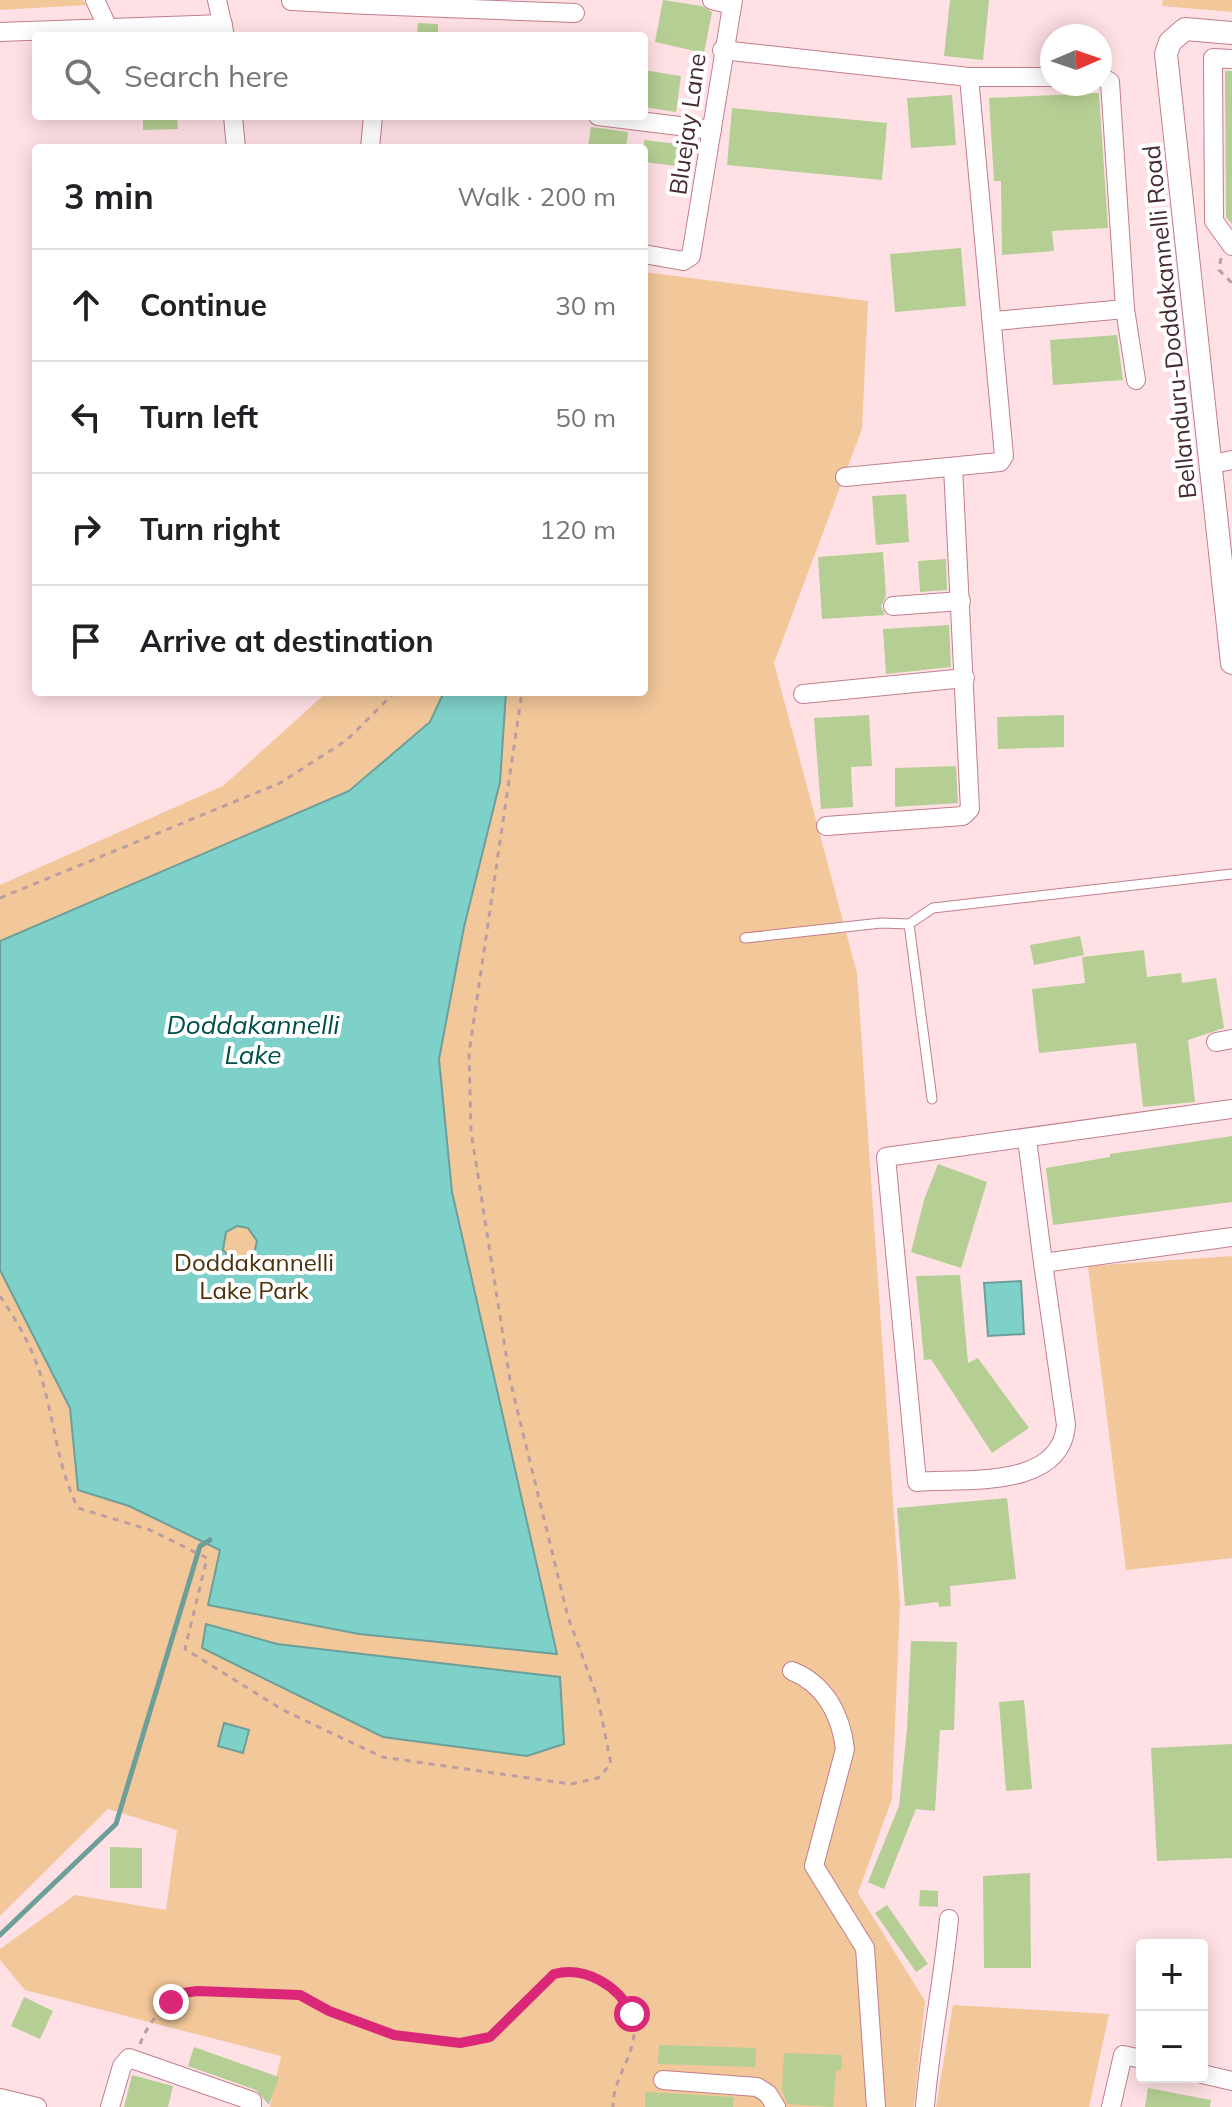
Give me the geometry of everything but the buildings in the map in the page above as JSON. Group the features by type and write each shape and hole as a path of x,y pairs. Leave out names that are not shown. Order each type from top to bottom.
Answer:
{"street":[{"path":"95,0 108,28"},
{"path":"0,32 108,28 224,30 217,0"},
{"path":"712,0 732,2"},
{"path":"291,1 575,13"},
{"name":"Bluejay Lane","path":"648,255 683,261 691,256 732,2"},
{"name":"Bellanduru-Doddakannelli Road","path":"1232,33 1185,29 1170,42 1166,54 1222,462 1232,662"},
{"path":"722,50 969,77 1040,77"},
{"path":"1232,59 1213,58 1214,221 1232,246"},
{"path":"845,477 1000,462 1004,456 995,321 969,77"},
{"path":"1111,96 1125,309 1136,380"},
{"path":"233,120 235,144"},
{"path":"370,144 373,120"},
{"path":"631,120 712,130"},
{"path":"995,321 1125,309"},
{"path":"826,826 963,816 970,809 953,467"},
{"path":"893,606 961,601"},
{"path":"803,694 965,678"},
{"path":"1027,1139 1065,1436 1052,1457 1031,1473 917,1482 886,1157 1232,1109"},
{"path":"1043,1263 1232,1237"},
{"path":"792,1671 818,1686 843,1730 845,1749 814,1866 865,1948 876,2107"},
{"path":"925,2107 930,2043 941,1996 949,1919"},
{"path":"1111,2107 1123,2055 1136,2058"},
{"path":"110,2107 122,2066 129,2058 252,2101 252,2107"},
{"path":"1208,2075 1232,2081"},
{"path":"663,2080 757,2087 768,2094 776,2107"},
{"path":"0,2098 37,2107"}],"lane":[{"path":"745,938 881,923 909,924 933,908 1232,874"},
{"path":"909,924 932,1099"}],"path":[{"path":"0,898 280,783 347,740 391,696"},
{"path":"0,1296 20,1326 44,1383 69,1491 78,1508 150,1530 205,1557 185,1649 319,1728 382,1757 571,1784 598,1778 611,1764 598,1699 568,1617 510,1380 471,1131 469,1053 521,696"},
{"path":"134,2060 148,2025 183,1993 300,1995 329,2011 394,2035 460,2043 490,2037 554,1974 579,1971 626,2000 632,2014 635,2028 631,2050 613,2107"}],"green space":[{"path":"0,0 83,0 86,5 0,10"},
{"path":"1163,0 1232,0 1232,12 1162,6"},
{"name":"Doddakannelli Lake Park","path":"648,273 868,301 862,429 774,663 857,973 900,1603 892,1799 858,1893 925,2001 914,2107 270,2107 281,2056 25,1990 0,1960 0,1949 75,1895 166,1910 177,1830 108,1809 0,1916 0,885 223,786 323,696 648,696"},
{"path":"1232,1256 1232,1558 1126,1570 1088,1266"},
{"path":"953,2005 1109,2014 1089,2107 936,2107"}],"water":[{"name":"Doddakannelli Lake","path":"442,696 506,696 500,782 464,927 439,1059 452,1192 557,1654 359,1634 208,1605 220,1550 129,1506 78,1490 70,1408 0,1270 0,941 349,791 430,722","holes":["237,1226 248,1228 257,1241 254,1254 244,1261 231,1259 223,1250 226,1232"]},
{"path":"1021,1281 1024,1334 988,1336 984,1283"},
{"path":"206,1624 277,1644 560,1677 564,1744 527,1756 383,1737 202,1648"},
{"path":"224,1723 249,1730 243,1753 218,1746"}],"waterway":[{"path":"0,1935 116,1824 200,1546 210,1540"}],"route":[{"path":"171,2002 183,1993 197,1991 300,1995 329,2011 394,2035 460,2043 490,2037 554,1974 579,1971 591,1975 626,2000 632,2014"}]}
